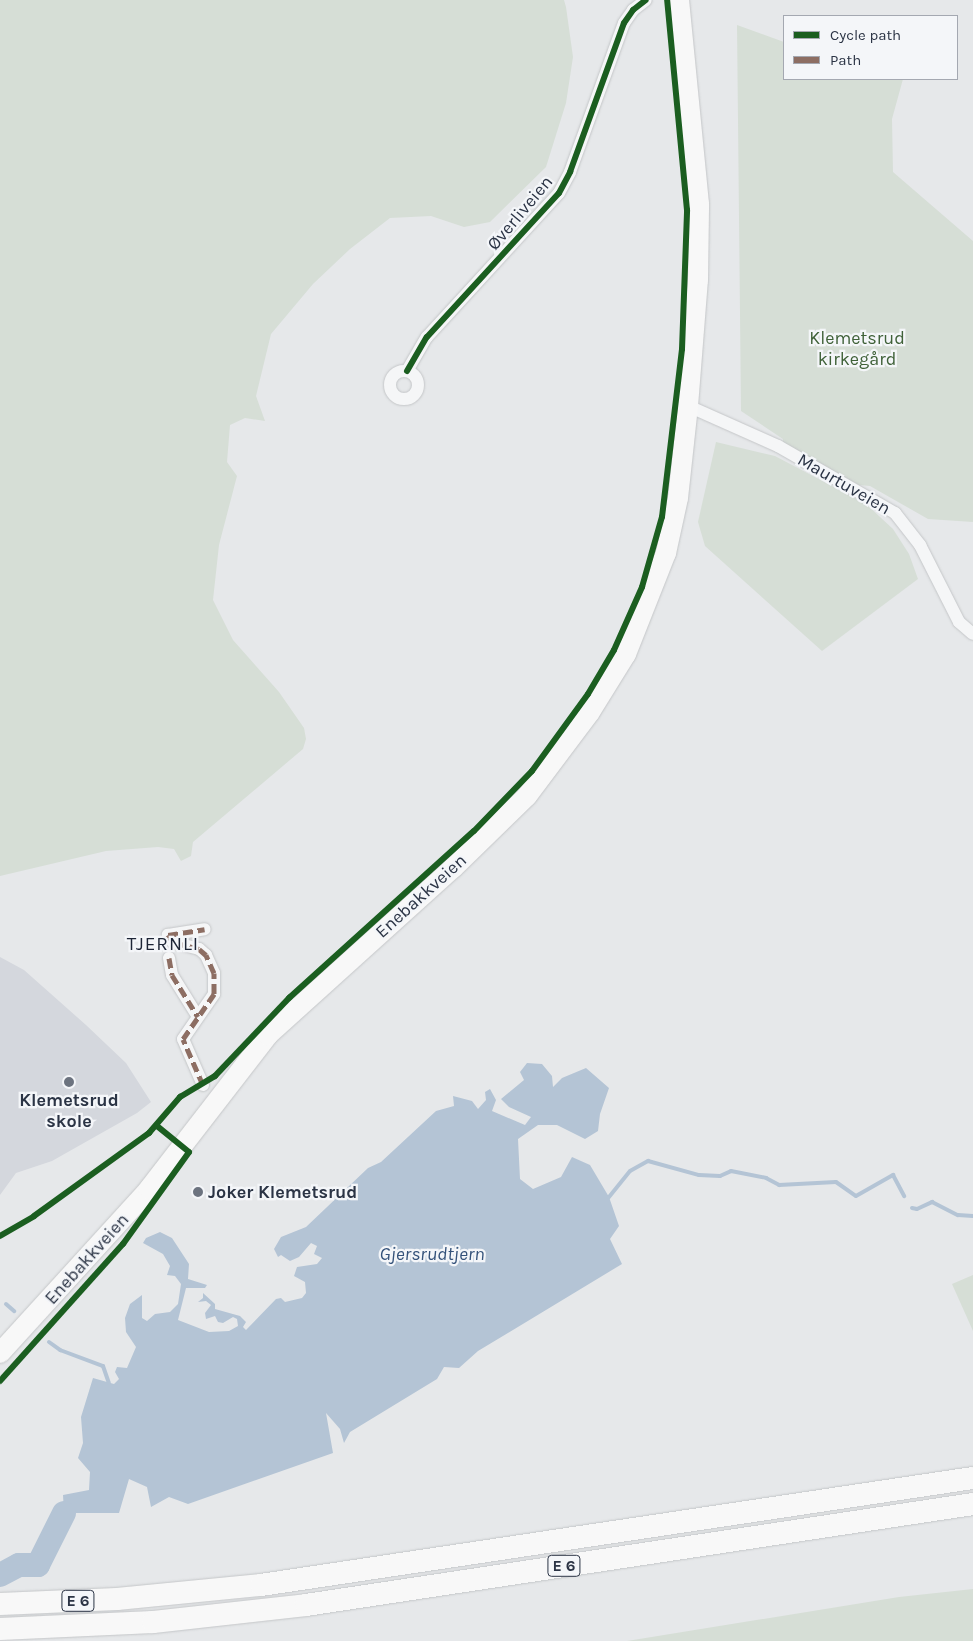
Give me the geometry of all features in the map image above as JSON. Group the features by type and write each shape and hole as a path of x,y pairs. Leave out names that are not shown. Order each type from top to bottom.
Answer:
{"highway":[{"name":"E 6","path":"0,1604 156,1596 352,1573 973,1478"},
{"name":"E 6","path":"0,1629 154,1622 354,1598 973,1504"}],"main road":[{"name":"Enebakkveien","path":"0,1354 143,1196 268,1035 446,875 516,807 576,732 626,654 654,589 678,498 688,406 698,280 699,204 679,0"}],"street":[{"name":"Øverliveien","path":"407,371 427,337 559,193 570,172 624,23 633,10 646,0"},
{"name":"Maurtuveien","path":"688,406 778,446 895,512 920,545 959,622 973,634"},
{"path":"203,1084 183,1043 185,1035 214,994 216,979 212,966 198,949 173,942 168,935 205,929"},
{"path":"168,958 172,975 198,1017"}],"shaded area":[{"name":"Klemetsrud skole","path":"0,957 24,970 126,1063 151,1102 137,1113 52,1161 16,1173 0,1195"}],"green space":[{"path":"0,0 564,0 566,7 573,57 566,103 546,167 490,222 464,227 431,216 390,218 350,249 313,284 271,334 256,396 265,421 245,418 230,425 227,462 237,476 219,545 213,600 233,640 279,692 304,728 306,739 303,749 193,842 191,856 181,861 174,849 158,847 106,851 0,876"},
{"name":"Klemetsrud kirkegård","path":"737,25 783,42 783,80 903,80 892,119 893,172 973,241 973,522 928,519 870,486 859,485 783,443 783,439 741,411"},
{"path":"716,442 775,456 866,504 893,529 909,554 918,579 822,651 705,546 698,522"},
{"path":"973,1275 973,1331 952,1284"},
{"path":"973,1589 973,1641 627,1641 899,1597"}],"water":[{"name":"Gjersrudtjern","path":"527,1063 542,1064 552,1076 553,1087 562,1078 586,1068 609,1088 600,1114 598,1131 585,1139 557,1125 538,1125 518,1139 520,1179 533,1189 561,1177 572,1157 590,1165 609,1197 619,1226 610,1239 622,1264 478,1351 459,1368 444,1367 437,1379 350,1432 344,1443 340,1429 326,1413 333,1453 188,1504 169,1497 151,1507 147,1487 129,1479 119,1513 64,1513 63,1495 89,1490 90,1472 78,1458 83,1443 81,1417 93,1378 114,1384 119,1379 115,1372 117,1367 127,1368 136,1347 126,1332 125,1318 130,1304 142,1295 142,1318 147,1321 155,1314 170,1312 178,1304 181,1284 175,1276 167,1275 170,1266 163,1254 143,1243 146,1238 160,1232 172,1238 189,1264 188,1279 207,1285 205,1288 186,1288 178,1320 209,1332 229,1331 238,1326 237,1319 233,1317 223,1323 218,1322 215,1316 206,1319 205,1313 211,1305 206,1301 198,1302 203,1298 203,1293 215,1304 215,1309 240,1316 246,1322 243,1327 246,1330 276,1299 281,1298 285,1302 302,1298 306,1293 305,1282 294,1276 297,1267 317,1264 322,1258 314,1254 317,1246 311,1243 299,1257 290,1261 281,1255 278,1257 274,1249 281,1237 306,1227 368,1168 381,1162 436,1111 454,1106 453,1096 472,1101 478,1109 486,1100 485,1092 490,1089 496,1100 492,1111 525,1125 531,1117 509,1107 501,1099 524,1080 520,1072"}],"waterway":[{"path":"609,1197 630,1171 648,1161 699,1175 720,1176 731,1171 766,1178 779,1185 836,1182 856,1196 893,1175 904,1196"},
{"path":"912,1208 917,1209 932,1202 958,1215 973,1216"},
{"path":"6,1304 14,1311"},
{"path":"49,1342 60,1350 103,1366 109,1383"},
{"path":"0,1575 19,1565 38,1565 64,1513"}],"marked path":[{"path":"203,1085 183,1039 214,994 214,973 206,955 199,949 173,942 168,935 205,929"},
{"path":"169,958 172,975 198,1017"}],"cycle path":[{"path":"407,371 427,337 559,193 570,172 624,23 633,10 646,0"},
{"path":"0,1236 34,1216 149,1133 180,1097 215,1076 289,998 474,831 532,771 588,694 614,650 642,587 662,517 682,349 687,210 667,0"},
{"path":"0,1381 123,1244 189,1152 157,1126"}],"place":[{"name":"Klemetsrud skole","path":"69,1082"},
{"name":"Joker Klemetsrud","path":"198,1192"}],"district":[{"name":"TJERNLI","path":"163,945"}]}
